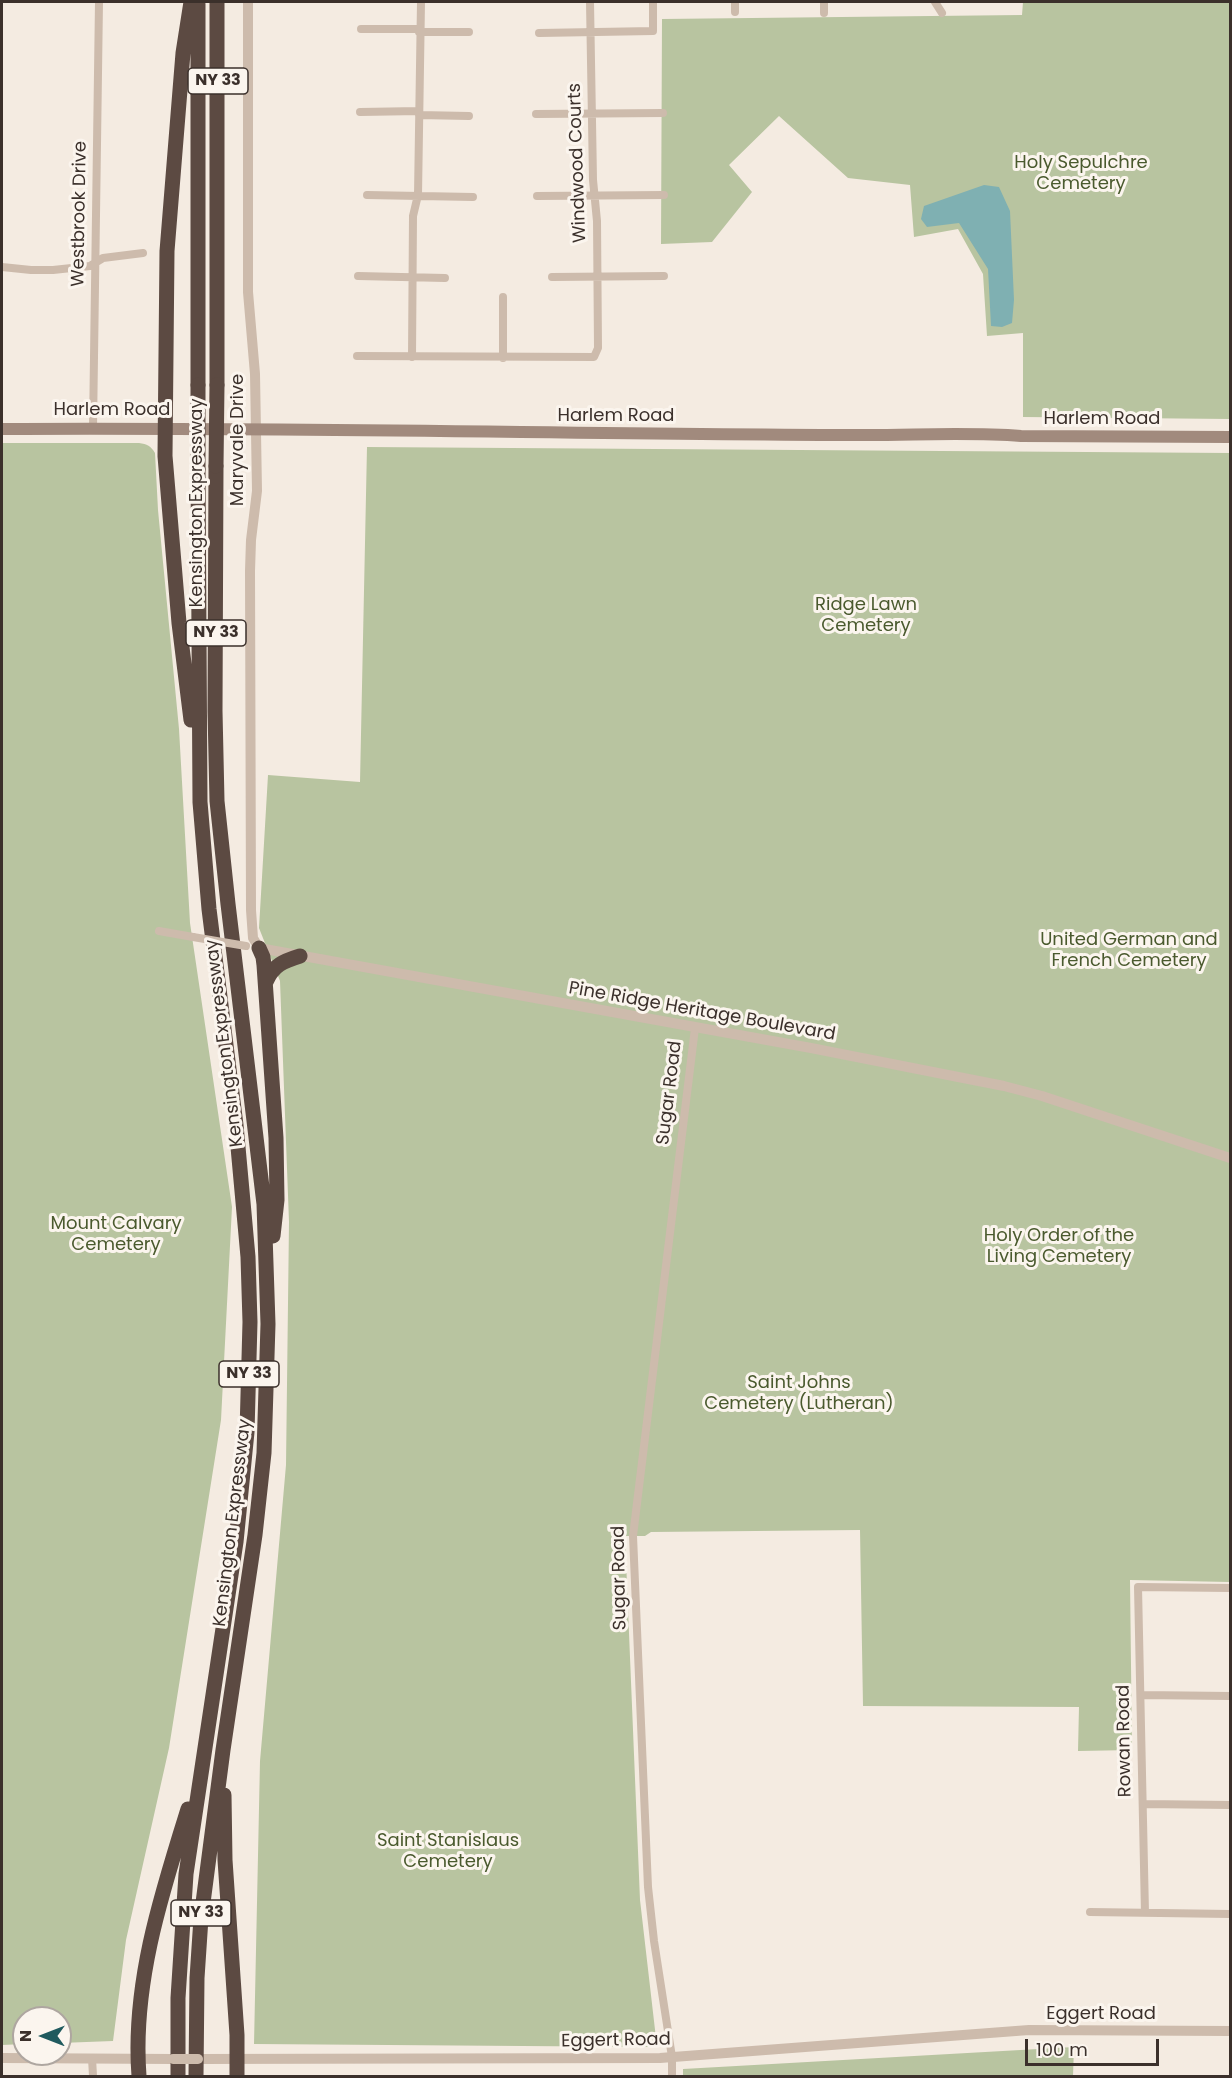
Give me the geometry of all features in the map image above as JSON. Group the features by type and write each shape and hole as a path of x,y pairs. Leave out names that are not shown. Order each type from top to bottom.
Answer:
{"highway":[{"path":"191,2 183,53 167,250 165,428 177,611 186,689 199,764"},
{"name":"Kensington Expressway","path":"178,2076 178,1998 186,1874 242,1492 247,1432 250,1322 242,1192 206,879 199,764 198,2"},
{"name":"Kensington Expressway","path":"196,2076 197,1978 201,1918 255,1535 264,1454 267,1390 268,1280 264,1204 217,801 215,711 218,2"},
{"path":"252,947 263,957 276,1138 277,1200 268,1280"},
{"path":"266,982 271,971 278,964 300,956"},
{"path":"223,1750 233,2060 237,2076"},
{"path":"139,2076 140,2010 146,1964 166,1879 202,1763"}],"main road":[{"name":"Harlem Road","path":"2,429 483,430 601,434 907,435 929,433 1230,437"}],"street":[{"name":"Westbrook Drive","path":"93,428 99,2"},
{"name":"Maryvale Drive","path":"248,2 248,292 255,374 257,491 251,554 249,770 252,947"},
{"path":"412,357 413,216 418,195 421,2"},
{"name":"Windwood Courts","path":"503,358 594,357 598,348 599,276 596,196 593,180 590,2"},
{"path":"539,33 653,31 653,2"},
{"path":"735,2 735,12"},
{"path":"824,2 824,13"},
{"path":"935,2 942,14"},
{"path":"361,29 469,32"},
{"path":"360,112 468,116"},
{"path":"536,114 663,113"},
{"path":"367,195 473,197"},
{"path":"537,196 664,195"},
{"path":"2,267 53,270 90,266 103,258 143,253"},
{"path":"358,276 445,278"},
{"path":"552,277 664,276"},
{"path":"357,356 503,358 503,297"},
{"name":"Pine Ridge Heritage Boulevard","path":"159,931 1004,1086 1042,1096 1230,1158"},
{"name":"Sugar Road","path":"672,2076 672,2057 648,1887 633,1536 695,1028"},
{"name":"Rowan Road","path":"1145,1913 1138,1587 1230,1588"},
{"path":"1141,1695 1230,1696"},
{"path":"1143,1804 1230,1805"},
{"path":"1090,1912 1230,1914"},
{"name":"Eggert Road","path":"2,2058 233,2060 672,2057 1029,2030 1230,2031"},
{"path":"92,2058 93,2076"}],"green space":[{"name":"Holy Sepulchre Cemetery","path":"1023,2 1230,2 1230,419 1023,417 1023,333 987,336 983,274 958,229 914,237 910,185 848,178 779,116 729,165 752,192 712,242 661,244 662,19 1022,15"},
{"name":"Mount Calvary Cemetery","path":"2,443 139,443 149,446 155,453 158,510 179,729 190,923 232,1207 221,1420 169,1748 126,1940 113,2041 72,2043 72,2006 12,2006 12,2045 2,2045"},
{"path":"367,447 1230,453 1230,1582 1130,1580 1132,1750 1078,1751 1079,1707 863,1706 860,1530 651,1532 645,1536 625,1536 640,1900 657,2047 254,2044 260,1761 286,1465 289,1222 280,981 259,928 268,775 360,782"},
{"path":"1074,2047 1073,2076 683,2076 683,2069"}],"water":[{"path":"984,185 999,187 1010,211 1014,300 1012,323 1002,327 991,326 988,269 959,223 927,227 921,219 924,206"}],"park label":[{"name":"Ridge Lawn Cemetery","path":"866,615"},
{"name":"United German and French Cemetery","path":"1129,950"},
{"name":"Holy Order of the Living Cemetery","path":"1059,1246"},
{"name":"Saint Johns Cemetery (Lutheran)","path":"799,1393"},
{"name":"Saint Stanislaus Cemetery","path":"448,1851"}]}
